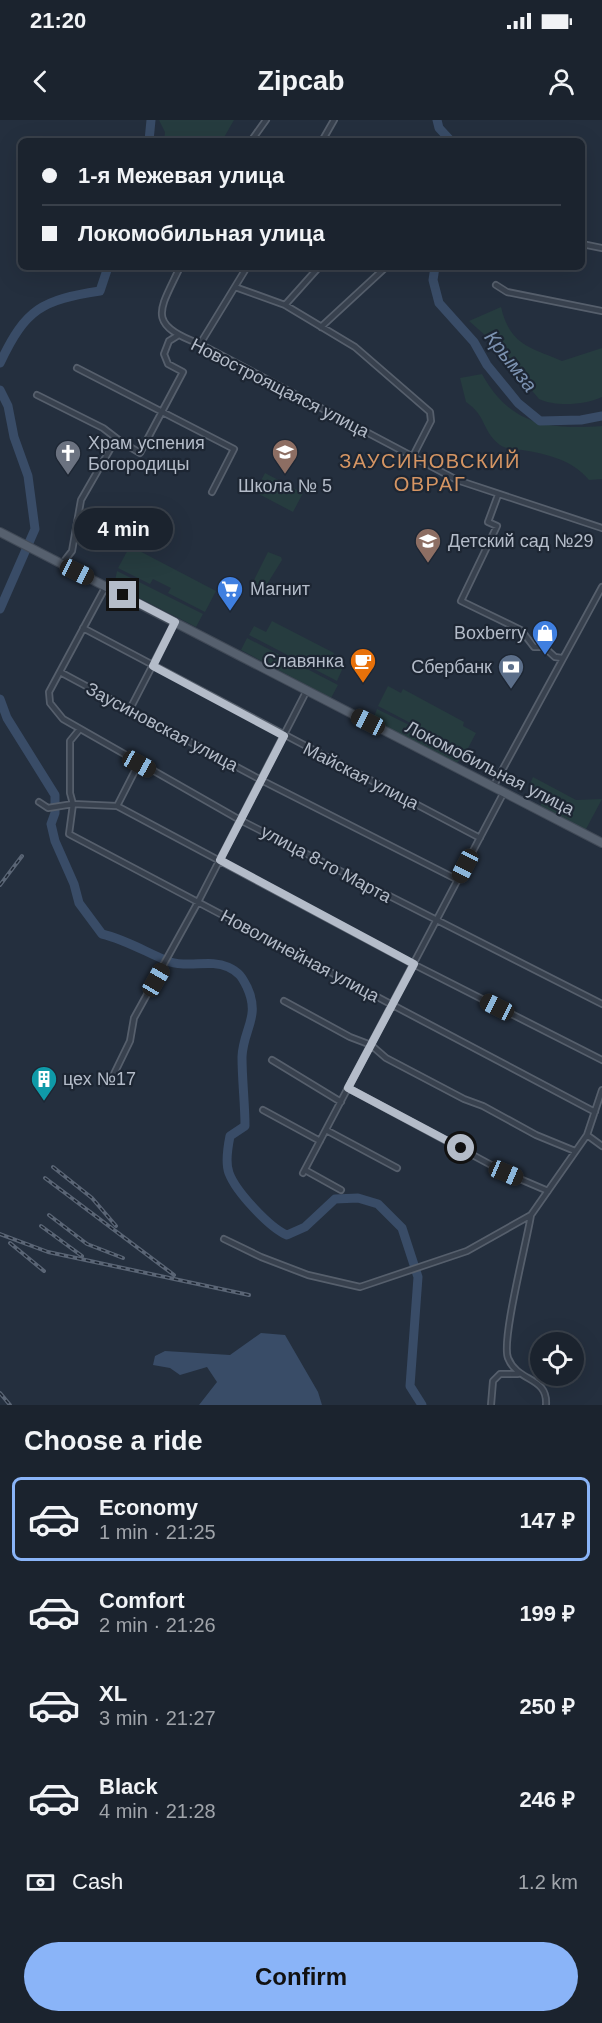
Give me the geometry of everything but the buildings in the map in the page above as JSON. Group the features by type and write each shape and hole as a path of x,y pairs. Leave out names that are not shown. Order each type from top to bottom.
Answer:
{"main road":[{"name":"Локомобильная улица","path":"3,534 602,843"}],"street":[{"path":"253,138 266,120"},
{"path":"324,138 334,120"},
{"path":"585,245 602,248"},
{"name":"Новостроящаяся улица","path":"179,270 160,311 162,322 177,336 200,344 457,480 602,528"},
{"path":"200,344 245,270"},
{"path":"285,304 314,270"},
{"path":"321,327 383,270"},
{"path":"496,285 507,292 602,311"},
{"path":"235,287 285,304 355,347 430,412 432,421 413,456"},
{"path":"36,395 103,428 141,453 183,372 168,364 164,354 170,341 177,336"},
{"path":"77,368 234,449 212,492"},
{"path":"62,564 72,550 81,500 112,446 120,441"},
{"path":"498,495 488,522 497,526 461,601 521,630 534,647 544,647 555,657 562,658"},
{"name":"улица 8-го Марта","path":"106,586 49,692 50,703 63,719 240,820 436,922 602,1004"},
{"path":"494,787 602,586"},
{"path":"130,709 175,622"},
{"name":"Майская улица","path":"83,628 480,838"},
{"name":"Заусиновская улица","path":"60,672 261,780 458,880"},
{"path":"113,1077 130,1041 134,1018 198,902 307,690"},
{"path":"73,804 70,793 70,741 79,730"},
{"path":"117,806 139,764"},
{"path":"341,1190 304,1172 504,792"},
{"path":"39,802 48,808 73,804 117,806 414,964 602,1060"},
{"name":"Новолинейная улица","path":"73,804 69,834 595,1112"},
{"path":"284,1001 350,1037 371,1045 386,1058 454,1094 483,1106 536,1136 575,1151"},
{"path":"272,1060 341,1102"},
{"path":"348,1088 506,1173 548,1191"},
{"path":"518,1374 507,1356 510,1319 531,1215 586,1135 602,1090"},
{"path":"263,1110 320,1141"},
{"path":"326,1130 397,1168"},
{"path":"586,1135 602,1146"},
{"path":"224,1239 261,1257 308,1275 360,1287 467,1251 531,1215"},
{"path":"491,1405 493,1381 500,1374 518,1374 542,1385 547,1396 546,1405"}],"green space":[{"path":"159,120 234,120 224,138 164,138 165,132"},
{"path":"501,307 510,330 522,343 562,361 602,348 602,397 570,404 546,402 539,399 486,336 469,321"},
{"path":"482,374 505,404 532,421 564,427 602,426 602,479 589,480 575,467 550,456 500,445 490,434 478,413 466,402 460,378"},
{"path":"265,473 303,493 293,512 255,492"},
{"path":"130,546 216,591 205,612 168,593 171,588 153,579 150,584 118,568"},
{"path":"268,552 281,557 282,560 264,589 253,582"},
{"path":"117,571 203,614 196,627 114,585"},
{"path":"272,621 334,653 333,656 345,663 337,681 249,635 254,626 266,632"},
{"path":"247,638 338,685 331,698 241,650"},
{"path":"388,686 401,693 403,689 464,722 463,726 476,733 466,752 378,706"},
{"path":"377,709 464,755 456,764 373,720"},
{"path":"533,777 576,800 602,799 585,831 541,809 541,793 529,786"}],"water":[{"path":"261,1333 285,1335 318,1392 322,1405 199,1405 217,1382 207,1367 180,1375 170,1368 153,1365 155,1356 165,1351 230,1355"}],"waterway":[{"path":"149,138 151,120"},
{"name":"Крымза","path":"437,120 439,128 448,138"},
{"path":"0,363 9,344 28,318 50,303 100,291 107,270"},
{"name":"Крымза","path":"435,270 433,280 439,303 474,342 487,365 518,403 540,421 581,420 602,416"},
{"path":"0,390 8,406 14,437 28,476 35,529 0,609"},
{"path":"0,699 7,718 55,795 55,813 51,824 55,841 74,884 79,903 102,934 177,964 214,964 228,967 240,975 247,987 251,997 252,1015 242,1057 245,1126 230,1136 227,1160 229,1173 239,1190 263,1217 287,1235 305,1227 335,1199 358,1198 378,1204 402,1228 418,1277 410,1386 422,1405"}],"railway":[{"path":"0,885 22,856"},
{"path":"53,1167 92,1198 116,1226"},
{"path":"45,1178 174,1275"},
{"path":"49,1215 87,1244 123,1258"},
{"path":"41,1226 82,1256"},
{"path":"0,1234 48,1252 249,1295"},
{"path":"10,1243 44,1271"},
{"path":"0,1393 10,1405"}],"place":[{"name":"Школа № 5","path":"285,475"},
{"name":"Храм успения Богородицы","path":"68,476"},
{"name":"Детский сад №29","path":"428,564"},
{"name":"Магнит","path":"230,612"},
{"name":"Boxberry","path":"545,656"},
{"name":"Славянка","path":"363,684"},
{"name":"Сбербанк","path":"511,690"},
{"name":"цех №17","path":"44,1102"}],"district":[{"name":"ЗАУСИНОВСКИЙ ОВРАГ","path":"430,472"}],"route":[{"path":"123,595 175,622 153,666 284,736 220,860 414,964 348,1088 461,1148"}]}
